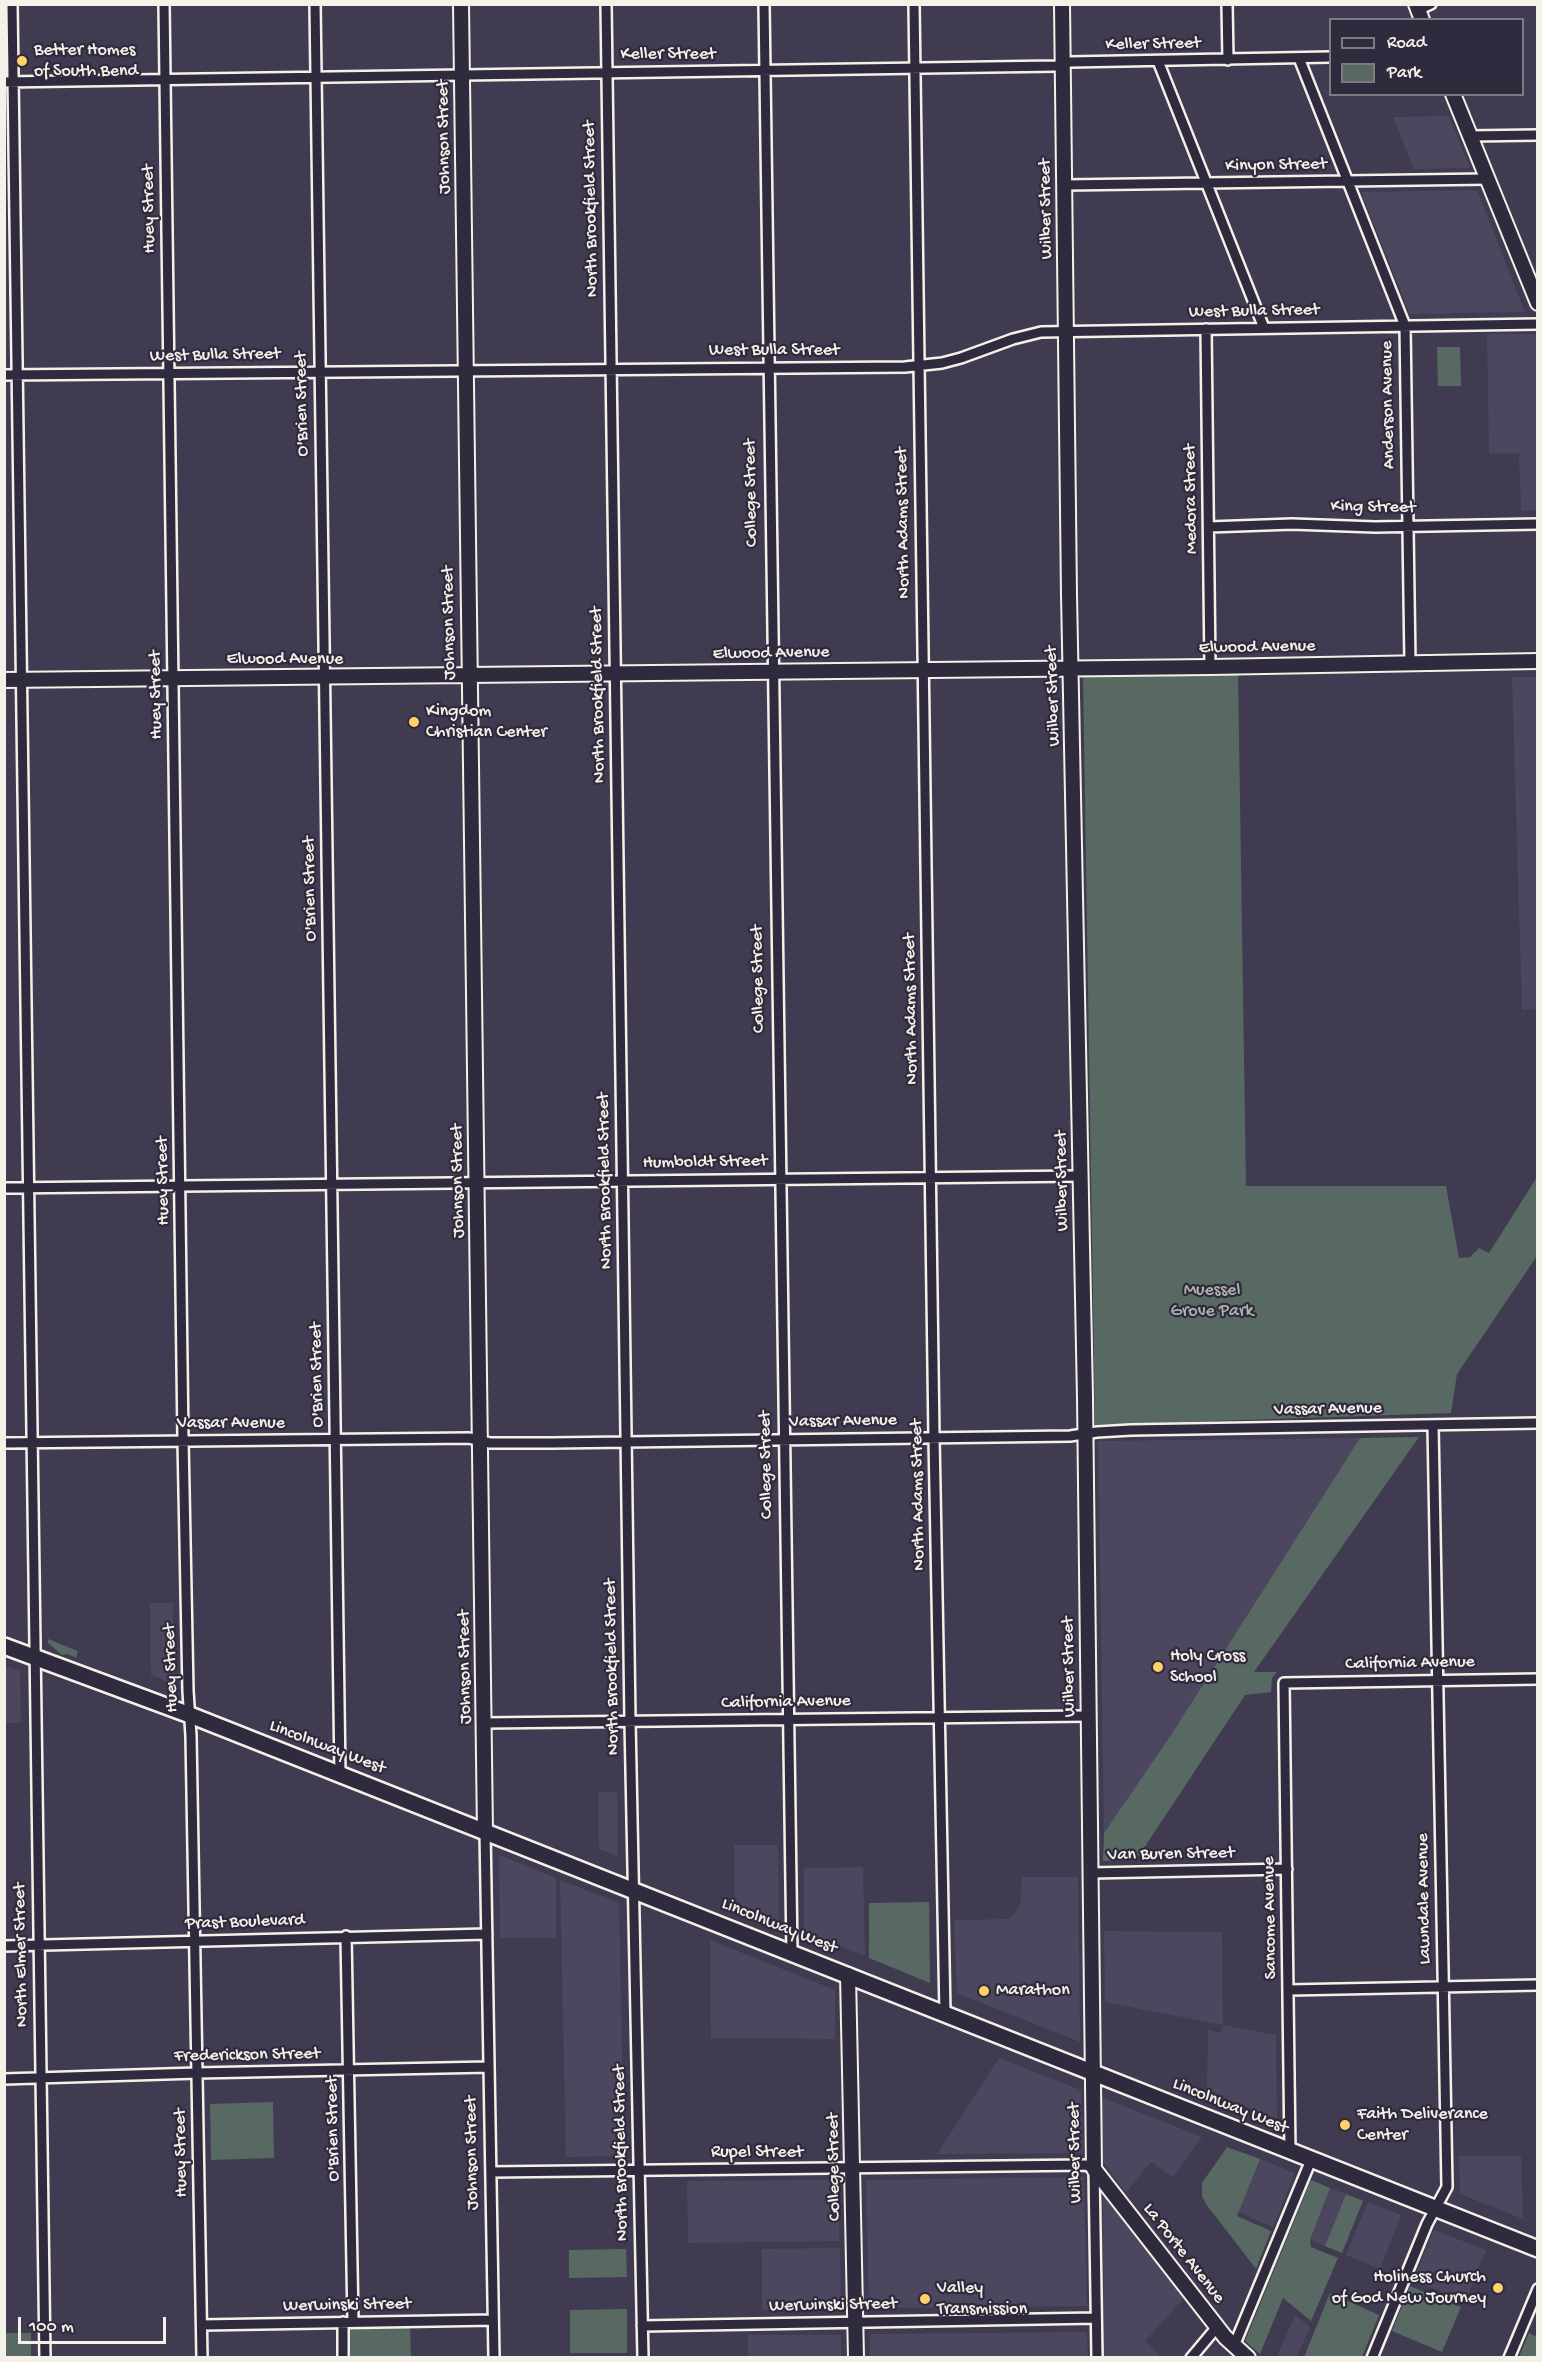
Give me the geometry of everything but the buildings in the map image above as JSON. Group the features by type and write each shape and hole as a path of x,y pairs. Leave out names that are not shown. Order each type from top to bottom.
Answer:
{"main road":[{"name":"Lincolnway West","path":"4,1646 190,1715 1538,2249"}],"street":[{"name":"North Elmer Street","path":"12,4 9,82 18,375 45,2358"},
{"name":"Huey Street","path":"164,4 183,1440 202,2358"},
{"name":"O'Brien Street","path":"315,4 340,1774"},
{"name":"Johnson Street","path":"461,4 494,2358"},
{"name":"North Brookfield Street","path":"606,4 630,1721 643,2358"},
{"name":"College Street","path":"764,4 792,1953"},
{"name":"North Adams Street","path":"914,4 938,1718 945,2014"},
{"name":"Wilber Street","path":"1062,4 1097,2358"},
{"path":"1227,4 1228,60"},
{"name":"Keller Street","path":"9,82 915,68 1329,57"},
{"name":"Anderson Avenue","path":"1299,58 1405,326 1410,663"},
{"path":"1158,61 1264,328"},
{"path":"1454,96 1487,179 1534,284 1538,303"},
{"path":"1470,136 1538,135"},
{"name":"Kinyon Street","path":"1065,185 1487,179"},
{"name":"West Bulla Street","path":"4,375 918,366 962,358 1031,333 1538,324"},
{"name":"Medora Street","path":"1206,330 1210,667"},
{"name":"King Street","path":"1209,527 1292,524 1375,527 1538,524"},
{"name":"Elwood Avenue","path":"4,680 324,678 1538,661"},
{"name":"Humboldt Street","path":"4,1188 180,1184 1081,1176"},
{"name":"Vassar Avenue","path":"4,1443 469,1438 481,1441 627,1442 784,1440 1085,1434 1131,1430 1538,1423"},
{"name":"Lawndale Avenue","path":"1372,2358 1428,2224 1447,2187 1433,1425"},
{"name":"California Avenue","path":"1284,1683 1538,1679"},
{"name":"Sancome Avenue","path":"1284,1683 1290,2152"},
{"name":"California Avenue","path":"485,1723 1088,1716"},
{"name":"Van Buren Street","path":"1091,1873 1287,1869"},
{"name":"Prast Boulevard","path":"4,1946 487,1934"},
{"name":"O'Brien Street","path":"343,2358 348,2322 349,2070 346,1936"},
{"name":"College Street","path":"848,1976 856,2358"},
{"path":"1289,1990 1538,1985"},
{"name":"Frederickson Street","path":"4,2079 489,2067"},
{"path":"1234,2346 1311,2160"},
{"name":"Rupel Street","path":"491,2172 1086,2165 1094,2169"},
{"name":"La Porte Avenue","path":"1094,2169 1217,2327 1248,2358"},
{"path":"1509,2358 1538,2289"},
{"name":"Werwinski Street","path":"642,2326 1096,2318"},
{"name":"Werwinski Street","path":"201,2325 494,2320"},
{"path":"1191,2358 1217,2327"}],"shaded area":[{"path":"1449,116 1470,168 1414,169 1393,117"},
{"path":"1477,190 1525,312 1410,314 1361,192"},
{"path":"1487,334 1535,334 1537,340 1537,510 1521,511 1519,453 1489,454"},
{"path":"1512,677 1537,677 1537,1009 1522,1010"},
{"name":"Holy Cross School","path":"1360,1438 1171,1735 1104,1833 1098,1441"},
{"path":"150,1603 173,1603 174,1684 151,1675"},
{"path":"4,1666 20,1671 21,1723 5,1723"},
{"path":"598,1792 617,1792 618,1856 599,1849"},
{"path":"734,1845 778,1845 779,1922 735,1904"},
{"path":"499,1855 556,1878 556,1938 500,1938"},
{"path":"863,1867 865,1956 804,1932 804,1868"},
{"path":"1022,1877 1078,1877 1080,2042 957,1993 954,1920 1010,1919 1020,1906"},
{"path":"560,1880 619,1903 624,2156 566,2157"},
{"path":"1104,1931 1222,1932 1223,2025 1105,2002"},
{"path":"710,1940 835,1990 835,2039 711,2038"},
{"path":"1223,2025 1276,2035 1277,2119 1207,2091 1208,2030 1221,2033"},
{"path":"999,2058 1081,2090 1083,2153 937,2154"},
{"path":"1101,2097 1202,2137 1173,2177 1151,2162 1126,2193 1102,2160"},
{"path":"1459,2156 1521,2156 1523,2219 1460,2194"},
{"path":"1260,2159 1295,2173 1273,2227 1238,2212"},
{"path":"1084,2177 1087,2306 869,2308 866,2180"},
{"path":"839,2180 839,2241 688,2243 687,2181"},
{"path":"1330,2188 1346,2194 1325,2246 1310,2240"},
{"path":"1105,2196 1184,2298 1145,2341 1162,2357 1104,2357 1103,2198"},
{"path":"1368,2202 1401,2215 1380,2269 1346,2255"},
{"path":"1434,2230 1486,2250 1466,2301 1413,2281"},
{"path":"840,2248 841,2309 762,2310 762,2249"},
{"path":"1295,2315 1310,2327 1297,2357 1277,2357"},
{"path":"1087,2332 1088,2357 870,2357 870,2334"},
{"path":"748,2335 841,2335 841,2357 748,2357"}],"green space":[{"path":"1437,347 1460,347 1461,386 1438,386"},
{"name":"Muessel Grove Park","path":"1238,673 1246,1186 1446,1186 1459,1258 1470,1257 1479,1248 1489,1253 1537,1177 1537,1256 1457,1374 1451,1413 1095,1425 1083,675"},
{"path":"1419,1437 1254,1672 1277,1672 1272,1678 1271,1692 1245,1695 1136,1860 1103,1861 1104,1833 1171,1735 1360,1438"},
{"path":"48,1639 78,1651 76,1658 68,1654 62,1655 48,1643"},
{"path":"929,1902 930,1983 869,1958 869,1903"},
{"path":"273,2102 274,2158 211,2160 210,2104"},
{"path":"1227,2147 1260,2159 1237,2216 1271,2231 1256,2269 1202,2196 1202,2183"},
{"path":"1311,2180 1330,2188 1310,2240 1311,2247 1338,2258 1311,2321 1283,2298 1260,2354 1245,2341"},
{"path":"1346,2194 1363,2201 1342,2253 1325,2246"},
{"path":"626,2249 627,2277 569,2278 569,2250"},
{"path":"1410,2286 1461,2307 1442,2352 1392,2331"},
{"path":"1330,2293 1379,2315 1362,2357 1304,2357"},
{"path":"627,2309 627,2353 570,2353 570,2310"},
{"path":"349,2326 410,2326 411,2357 350,2357"},
{"path":"5,2333 31,2333 31,2357 5,2357"},
{"path":"1529,2333 1537,2337 1537,2357 1519,2357"}],"place":[{"name":"Better Homes of South Bend","path":"22,61"},
{"name":"Kingdom Christian Center","path":"414,722"},
{"name":"Holy Cross School","path":"1158,1667"},
{"name":"Marathon","path":"984,1991"},
{"name":"Faith Deliverance Center","path":"1345,2125"},
{"name":"Holiness Church of God New Journey","path":"1498,2288"},
{"name":"Valley Transmission","path":"925,2299"}]}
